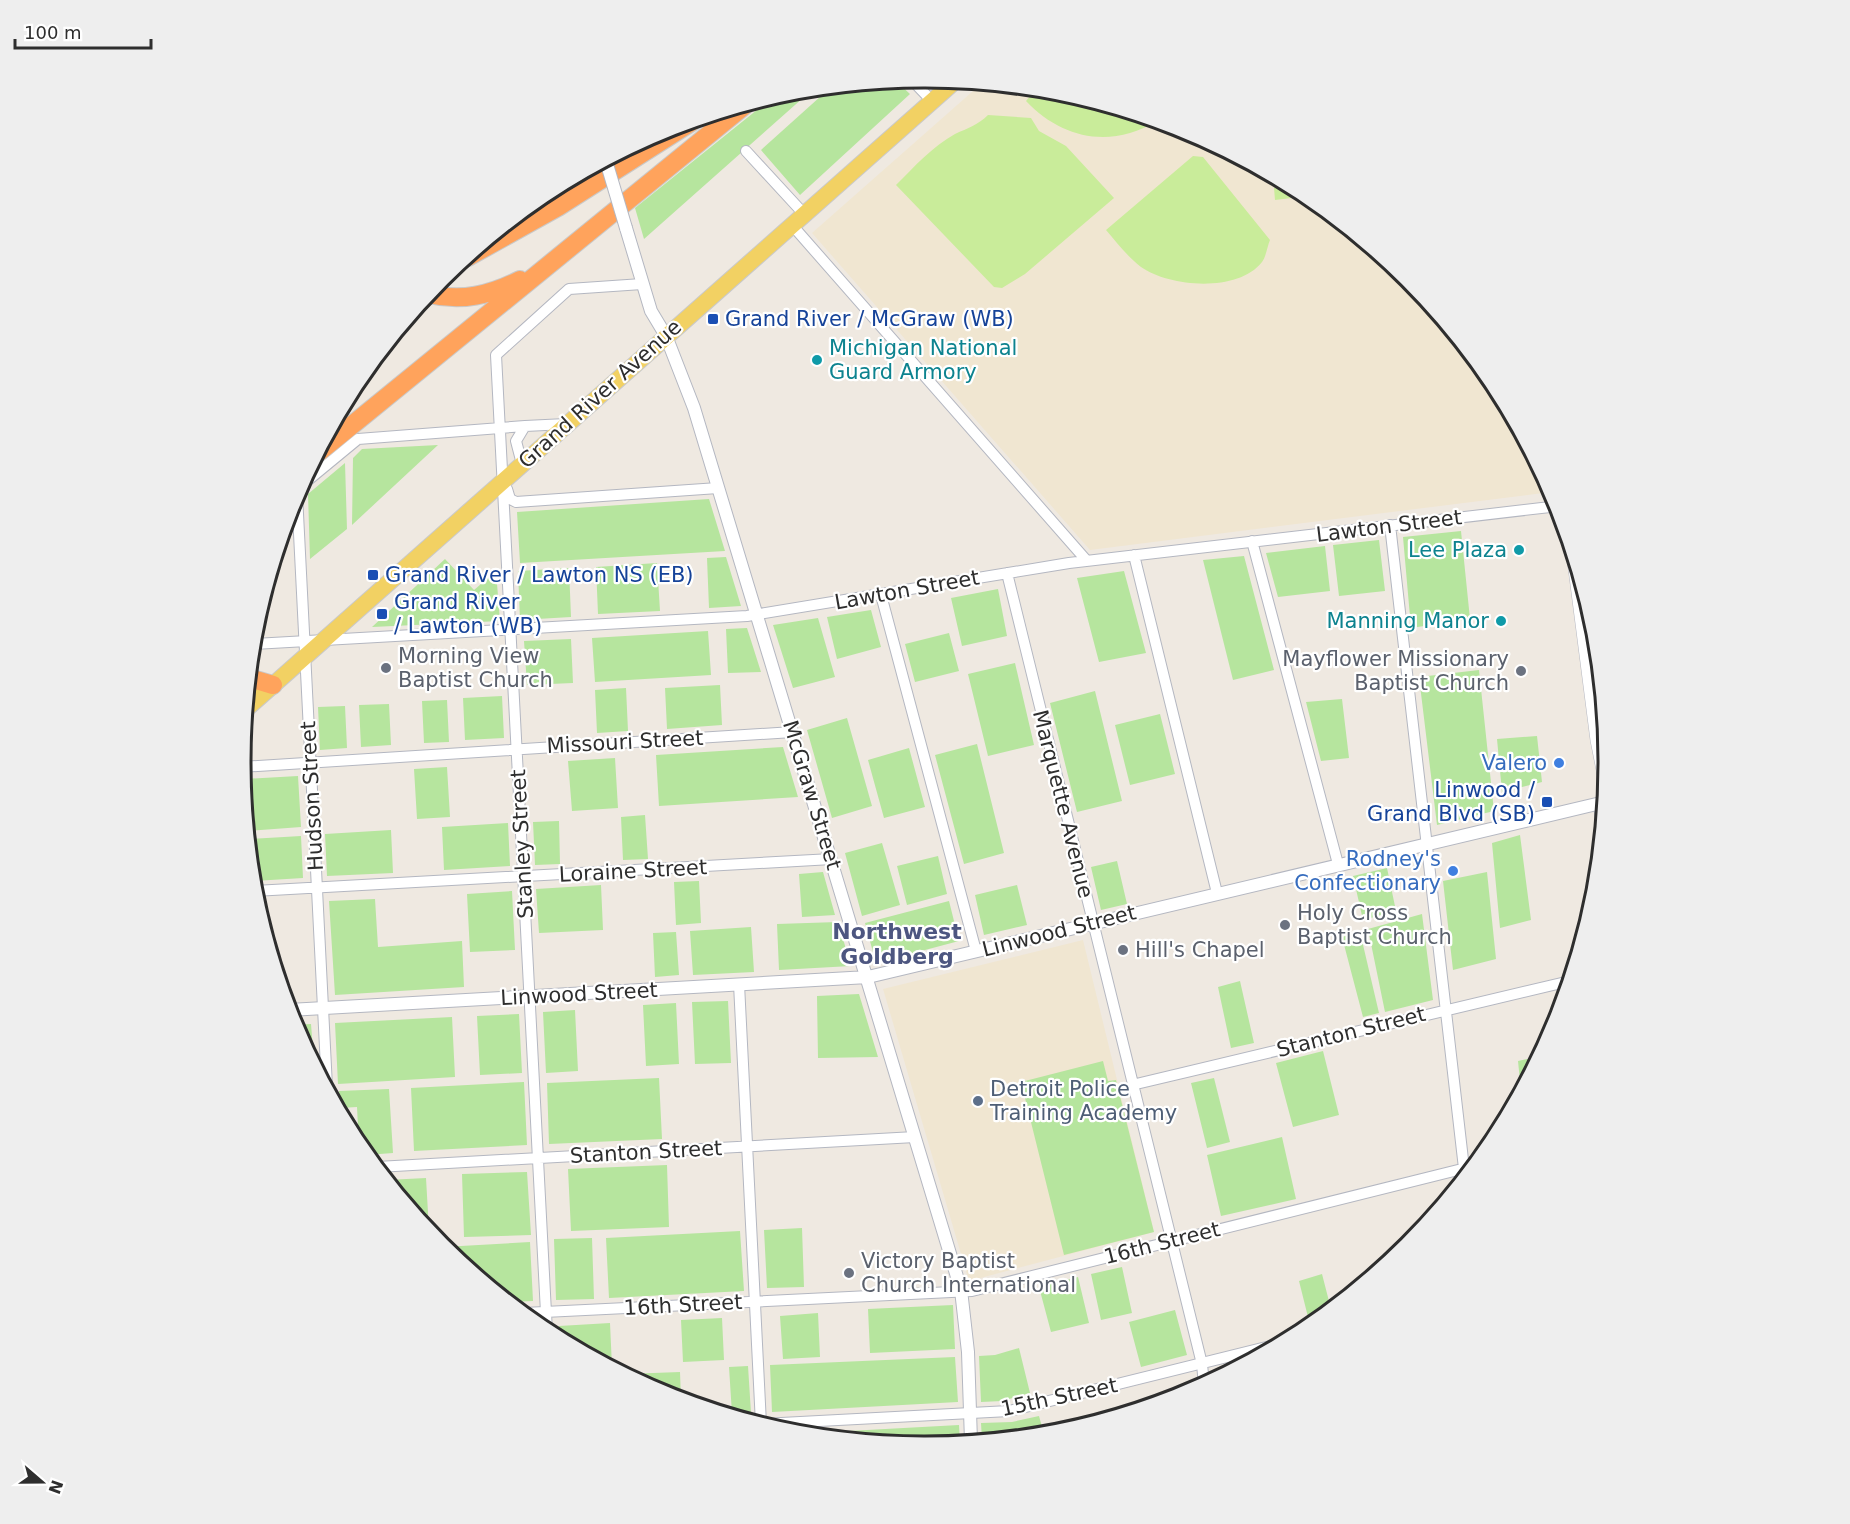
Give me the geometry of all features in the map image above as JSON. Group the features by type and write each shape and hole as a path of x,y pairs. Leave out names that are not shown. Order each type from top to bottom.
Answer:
{"highway":[{"path":"334,440 730,118"},
{"path":"504,237 558,207 654,146"},
{"path":"440,295 461,298 488,294 549,266"},
{"path":"256,680 273,685"}],"main road":[{"name":"Grand River Avenue","path":"255,701 273,685 304,650 322,641 946,89"},
{"path":"1582,612 1597,735"}],"street":[{"path":"919,88 932,101"},
{"path":"746,151 798,219 1087,561"},
{"name":"McGraw Street","path":"608,168 642,284 656,322 666,336 693,408 868,977 961,1290 967,1342 971,1434"},
{"name":"Stanley Street","path":"547,1319 496,355 568,289 642,284"},
{"path":"317,472 356,441 373,436 566,424"},
{"path":"522,464 516,441 525,426"},
{"path":"504,480 510,499 516,502 718,488"},
{"name":"Lawton Street","path":"322,641 757,615 1087,561 1548,507"},
{"name":"Hudson Street","path":"298,517 326,1069"},
{"path":"1390,525 1466,1162"},
{"path":"1252,541 1338,864"},
{"path":"1134,555 1217,893"},
{"name":"Marquette Avenue","path":"1007,573 1203,1375"},
{"path":"880,595 976,951"},
{"path":"262,645 304,650"},
{"name":"Missouri Street","path":"251,766 793,732"},
{"name":"Linwood Street","path":"299,1009 531,998 868,977 1597,803"},
{"name":"Loraine Street","path":"264,891 832,859"},
{"name":"Stanton Street","path":"1132,1085 1446,1008 1561,983"},
{"path":"739,984 762,1415"},
{"name":"Stanton Street","path":"387,1166 915,1137"},
{"name":"16th Street","path":"538,1312 972,1291 1459,1172"},
{"name":"15th Street","path":"792,1422 1009,1410 1250,1352"}],"shaded area":[{"path":"974,90 1056,101 1141,124 1223,158 1262,179 1299,202 1369,256 1431,318 1459,352 1508,425 1542,493 1090,550 812,233"},
{"name":"Detroit Police Training Academy","path":"1083,940 1154,1232 969,1281 883,989"}],"green space":[{"path":"905,89 910,94 800,195 761,150 820,97"},
{"path":"1030,97 1056,101 1099,111 1147,126 1122,135 1088,136 1055,124 1026,101"},
{"path":"801,100 644,239 635,208 757,109"},
{"path":"988,115 1031,118 1039,131 1066,146 1114,198 1025,274 1002,288 994,287 896,185 939,144 977,124"},
{"path":"1193,156 1203,157 1270,240 1262,262 1251,272 1237,279 1203,284 1168,279 1153,274 1132,259 1106,230"},
{"path":"1274,188 1276,188 1292,198 1275,200"},
{"path":"438,445 352,525 353,458 362,449"},
{"path":"345,463 347,529 310,559 308,494"},
{"path":"709,499 725,551 520,563 517,512"},
{"path":"1461,531 1470,619 1411,628 1403,537"},
{"path":"1379,540 1385,591 1339,596 1333,545"},
{"path":"1325,546 1330,591 1278,597 1266,553"},
{"path":"1244,556 1274,670 1233,680 1203,560"},
{"path":"726,557 741,606 709,608 707,558"},
{"path":"445,559 474,590 496,571 500,621 372,627"},
{"path":"657,563 660,611 598,614 596,567"},
{"path":"569,568 571,617 520,620 518,571"},
{"path":"1124,571 1146,653 1099,662 1077,578"},
{"path":"998,589 1007,636 962,646 951,598"},
{"path":"871,610 881,647 837,659 827,617"},
{"path":"818,618 835,677 793,688 773,625"},
{"path":"747,628 761,672 728,673 726,629"},
{"path":"708,631 711,675 595,682 592,638"},
{"path":"949,633 959,671 915,682 905,644"},
{"path":"571,639 573,683 527,685 524,641"},
{"path":"1015,663 1034,745 988,756 968,674"},
{"path":"1479,670 1494,811 1437,825 1419,677"},
{"path":"720,685 722,725 667,729 665,688"},
{"path":"626,688 628,731 597,733 595,690"},
{"path":"1095,691 1122,801 1077,812 1050,703"},
{"path":"502,696 504,738 465,740 463,698"},
{"path":"1342,699 1349,758 1321,761 1306,702"},
{"path":"447,700 449,742 424,743 422,701"},
{"path":"389,704 391,745 361,747 359,705"},
{"path":"345,706 347,748 320,750 318,707"},
{"path":"1160,714 1175,774 1130,785 1115,725"},
{"path":"847,718 872,806 832,818 807,730"},
{"path":"1537,736 1542,782 1502,792 1497,739"},
{"path":"977,744 1004,853 964,864 935,755"},
{"path":"783,747 798,797 659,806 656,755"},
{"path":"909,748 925,807 884,818 868,760"},
{"path":"615,758 618,808 572,811 568,761"},
{"path":"447,767 450,817 417,819 414,769"},
{"path":"298,776 301,827 255,830 252,779"},
{"path":"645,815 648,859 623,860 621,817"},
{"path":"559,821 560,864 535,865 533,822"},
{"path":"508,823 510,866 444,870 442,827"},
{"path":"391,830 393,873 327,876 325,834"},
{"path":"1520,835 1531,920 1500,928 1492,843"},
{"path":"301,836 303,878 262,880 256,839"},
{"path":"882,843 900,905 862,916 845,853"},
{"path":"938,856 947,894 907,905 897,866"},
{"path":"1117,861 1127,904 1101,910 1091,867"},
{"path":"1387,868 1396,911 1363,920 1353,876"},
{"path":"823,872 835,915 802,917 799,874"},
{"path":"1487,872 1496,959 1453,970 1443,881"},
{"path":"699,881 701,923 676,925 674,882"},
{"path":"601,885 603,930 539,933 536,889"},
{"path":"1017,885 1027,925 984,935 975,895"},
{"path":"512,891 515,950 470,952 467,894"},
{"path":"375,899 378,947 462,941 464,987 335,995 329,901"},
{"path":"949,901 959,941 876,963 865,923"},
{"path":"1422,914 1433,1000 1385,1012 1368,929"},
{"path":"838,922 851,966 779,970 777,924"},
{"path":"751,927 754,972 693,975 690,931"},
{"path":"676,932 679,975 655,977 653,933"},
{"path":"1360,932 1379,1013 1363,1017 1342,937"},
{"path":"1240,981 1254,1043 1231,1048 1218,987"},
{"path":"859,994 878,1057 818,1058 817,996"},
{"path":"728,1001 731,1063 695,1064 692,1002"},
{"path":"676,1003 679,1064 646,1066 643,1005"},
{"path":"575,1010 578,1071 546,1073 543,1012"},
{"path":"519,1014 522,1073 480,1075 477,1016"},
{"path":"452,1017 455,1077 338,1084 335,1023"},
{"path":"305,1024 311,1024 312,1041"},
{"path":"1323,1051 1339,1115 1293,1127 1276,1063"},
{"path":"1530,1058 1520,1077 1518,1061"},
{"path":"1103,1061 1108,1081 1116,1080 1154,1232 1064,1255 1021,1082"},
{"path":"659,1078 662,1139 549,1144 547,1083"},
{"path":"1214,1078 1230,1142 1207,1148 1191,1083"},
{"path":"524,1082 527,1145 414,1151 411,1088"},
{"path":"389,1089 393,1153 378,1154 358,1125 357,1107 347,1108 339,1091"},
{"path":"1282,1137 1296,1199 1221,1216 1207,1155"},
{"path":"667,1165 669,1227 571,1231 568,1169"},
{"path":"527,1172 531,1235 464,1237 462,1174"},
{"path":"426,1178 428,1216 419,1206 397,1179"},
{"path":"802,1228 804,1287 767,1288 764,1230"},
{"path":"740,1231 744,1291 609,1298 606,1238"},
{"path":"592,1238 594,1299 556,1300 554,1239"},
{"path":"530,1242 533,1301 523,1301 515,1296 458,1246"},
{"path":"1122,1267 1132,1313 1101,1320 1091,1274"},
{"path":"1322,1274 1329,1300 1308,1316 1299,1281"},
{"path":"1078,1277 1089,1323 1051,1332 1039,1287"},
{"path":"953,1305 955,1349 870,1353 868,1309"},
{"path":"1175,1310 1187,1355 1141,1367 1129,1322"},
{"path":"818,1313 820,1357 783,1359 780,1316"},
{"path":"722,1318 724,1360 683,1362 681,1320"},
{"path":"610,1323 612,1358 588,1345 559,1326"},
{"path":"1019,1348 1030,1393 1002,1401 981,1402 979,1356 995,1355"},
{"path":"955,1357 958,1402 772,1412 770,1365"},
{"path":"748,1366 751,1413 732,1407 729,1367"},
{"path":"680,1372 681,1389 667,1384 643,1373"},
{"path":"1039,1416 1042,1425 982,1433 981,1423 1012,1422"},
{"path":"959,1425 960,1434 925,1436 848,1431"}],"place":[{"name":"Grand River / McGraw (WB)","path":"713,319"},
{"name":"Michigan National Guard Armory","path":"817,360"},
{"name":"Lee Plaza","path":"1519,550"},
{"name":"Grand River / Lawton NS (EB)","path":"373,575"},
{"name":"Grand River / Lawton (WB)","path":"382,614"},
{"name":"Manning Manor","path":"1501,621"},
{"name":"Morning View Baptist Church","path":"386,668"},
{"name":"Mayflower Missionary Baptist Church","path":"1521,671"},
{"name":"Valero","path":"1559,763"},
{"name":"Linwood / Grand Blvd (SB)","path":"1547,802"},
{"name":"Rodney's Confectionary","path":"1453,871"},
{"name":"Holy Cross Baptist Church","path":"1285,925"},
{"name":"Hill's Chapel","path":"1123,950"},
{"name":"Detroit Police Training Academy","path":"978,1101"},
{"name":"Victory Baptist Church International","path":"849,1273"}],"district":[{"name":"Northwest Goldberg","path":"897,944"}]}
